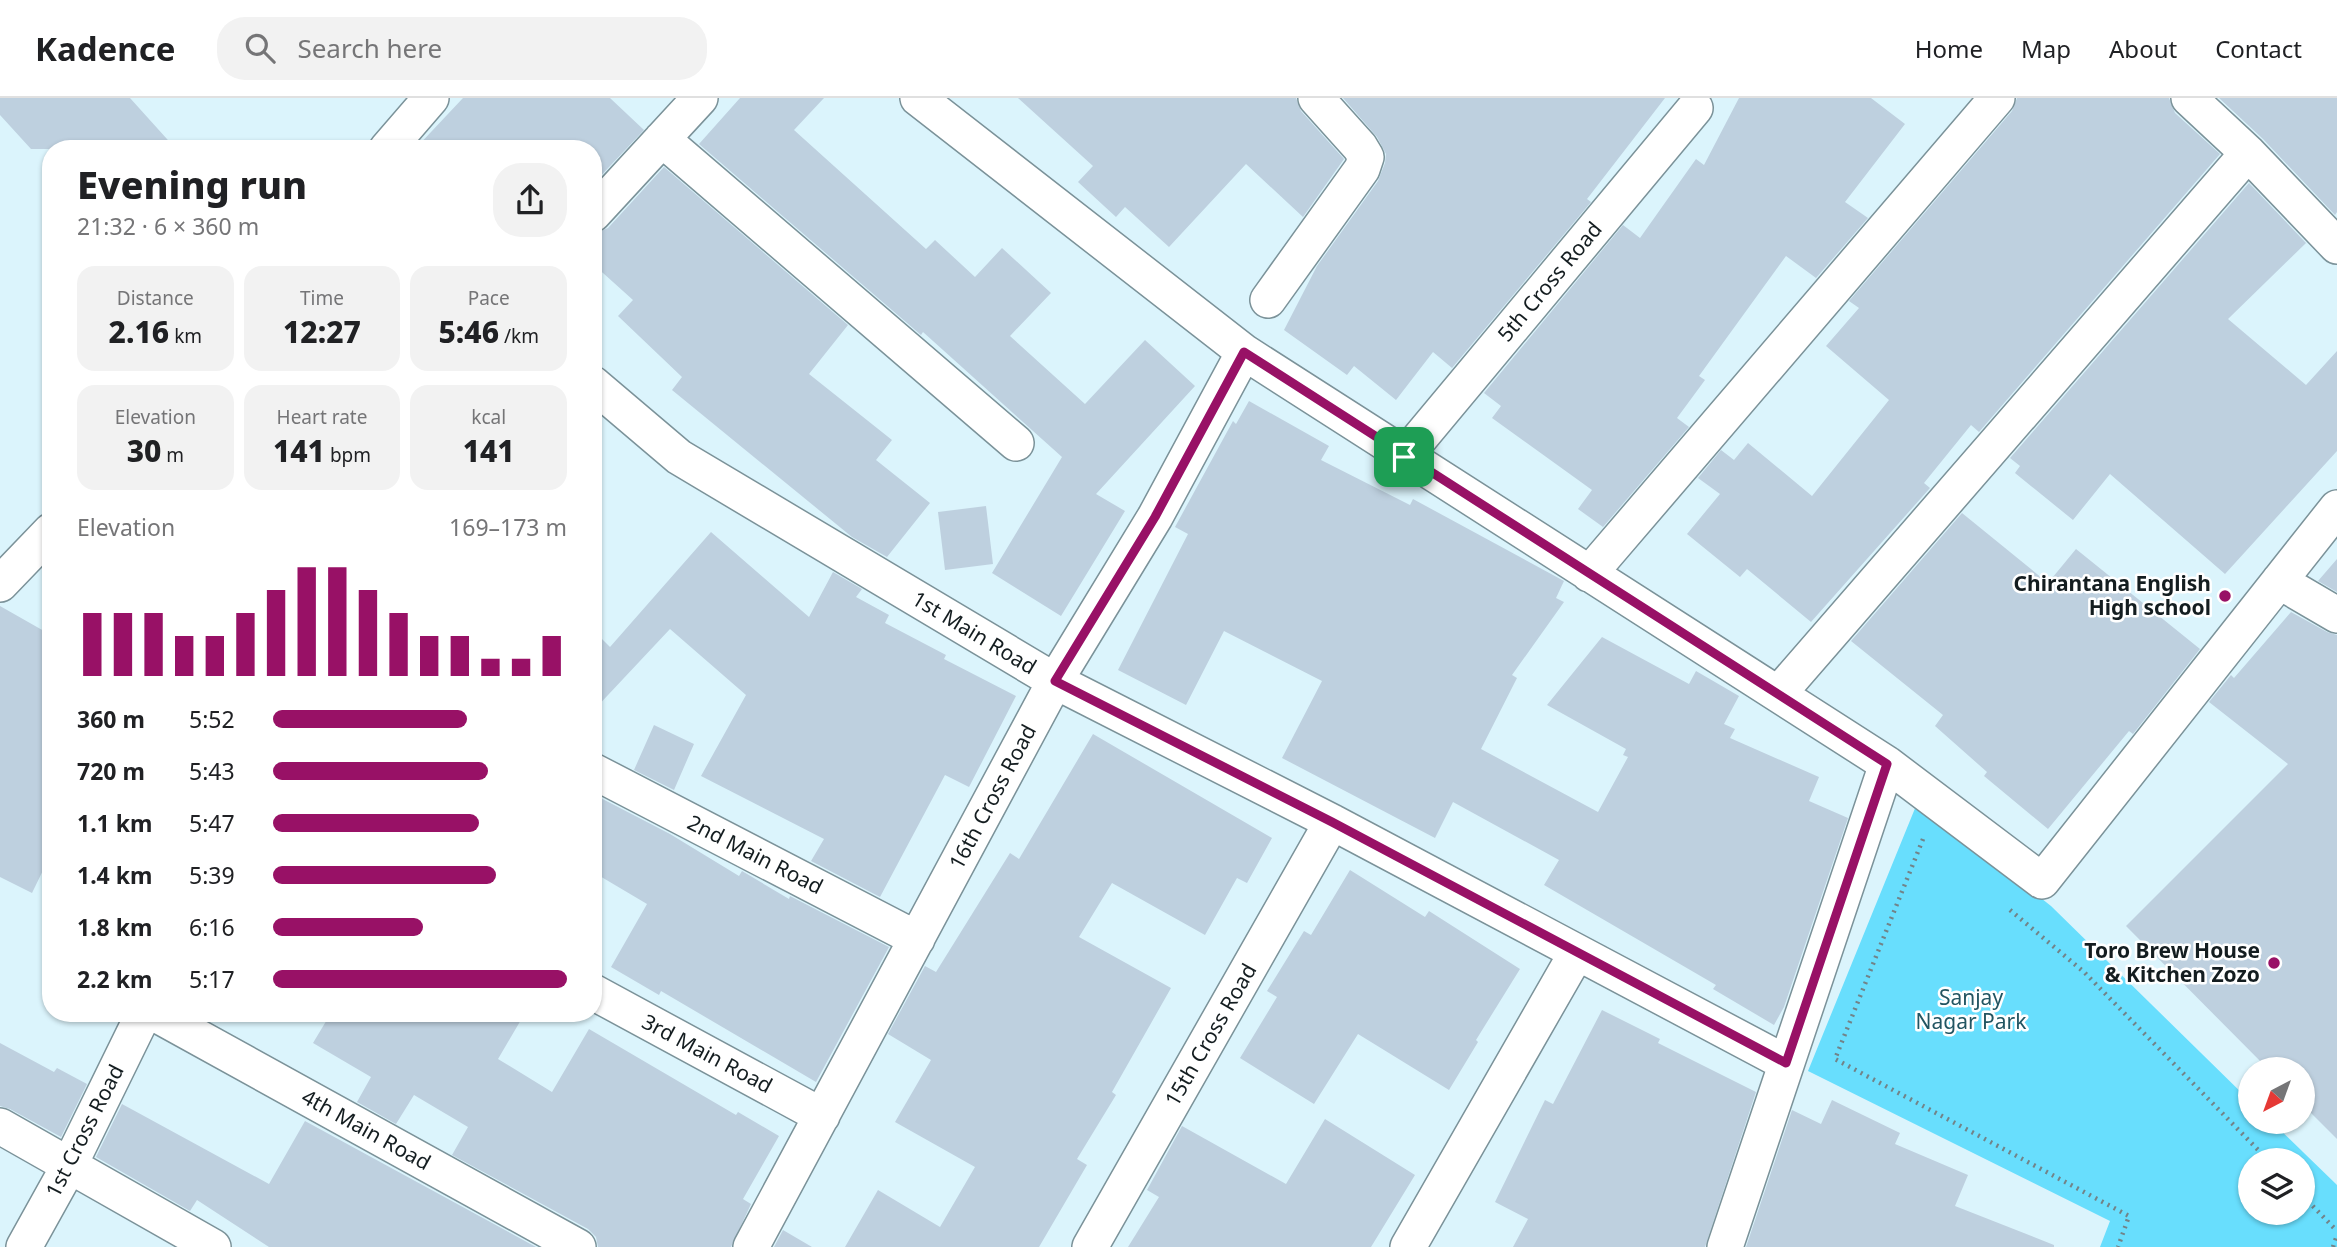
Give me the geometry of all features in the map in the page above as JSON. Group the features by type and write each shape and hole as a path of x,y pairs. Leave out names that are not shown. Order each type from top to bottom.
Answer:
{"street":[{"path":"395,140 431,98"},
{"path":"602,204 700,98"},
{"path":"918,98 1244,352 1887,764 2042,881 2337,508"},
{"path":"1268,300 1362,169 1366,158 1360,147 1316,98"},
{"path":"1589,574 1997,98"},
{"path":"2189,98 2248,153 2337,246"},
{"name":"5th Cross Road","path":"1404,457 1695,108"},
{"path":"662,139 1016,443"},
{"path":"1779,694 2248,153"},
{"name":"16th Cross Road","path":"751,1247 1055,681 1155,517 1244,352"},
{"name":"1st Main Road","path":"602,392 679,457 1055,681 1332,822 1576,954 1786,1063"},
{"path":"0,584 42,540"},
{"path":"2279,581 2337,615"},
{"path":"1725,1247 1887,764"},
{"name":"2nd Main Road","path":"602,776 916,939"},
{"name":"15th Cross Road","path":"1090,1247 1332,822"},
{"path":"1408,1247 1576,954"},
{"name":"3rd Main Road","path":"602,997 822,1115"},
{"name":"1st Cross Road","path":"24,1247 69,1166 140,1022"},
{"name":"4th Main Road","path":"170,1022 578,1247"},
{"path":"0,1126 213,1247"}],"path":[{"path":"1934,845 1924,836 1835,1059 2129,1216 2118,1247"},
{"path":"2005,905 2084,972 2256,1148"},
{"path":"2315,1209 2337,1233 2333,1247"}],"green space":[{"name":"Sanjay Nagar Park","path":"1918,801 2051,906 2238,1089 2238,1134 2284,1134 2299,1148 2238,1148 2238,1225 2315,1225 2315,1164 2337,1185 2337,1247 2100,1247 2110,1221 1808,1071"}],"building":[{"path":"0,98 130,98 168,140 42,140 42,149 31,149 0,115"},
{"path":"463,98 610,98 644,130 602,174 602,140 423,140"},
{"path":"740,98 824,98 794,130 926,249 935,240 975,277 1002,248 1051,293 1010,336 1085,404 1145,340 1195,386 1096,494 1125,511 1061,616 992,573 1062,457 923,332 921,335 699,144"},
{"path":"1018,98 1296,98 1301,111 1344,159 1303,217 1246,164 1169,247 1125,207 1116,217 1078,182 1093,166"},
{"path":"1343,98 1665,98 1587,199 1591,202 1452,368 1433,352 1396,400 1354,366 1347,375 1284,330 1317,266 1378,181 1385,163 1386,154 1377,137"},
{"path":"1739,98 1871,98 1905,124 1845,202 1868,218 1816,278 1786,256 1699,376 1705,380 1677,418 1689,427 1603,527 1578,509 1592,490 1492,418 1501,406 1484,393 1623,225 1640,238 1696,159 1704,165"},
{"path":"2017,98 2169,98 2175,113 2220,154 1979,432 1971,425 1924,483 1930,488 1811,622 1747,569 1740,577 1687,534 1720,494 1698,478 1721,450 1734,460 1748,443 1812,496 1889,400 1826,346 1859,308 1849,301 2012,111"},
{"path":"2219,98 2337,98 2335,215 2263,139"},
{"path":"664,167 848,325 809,374 892,440 876,460 930,503 887,557 852,537 672,390 682,377 618,316 633,300 602,272 602,230 608,228"},
{"path":"2249,183 2306,243 2228,319 2306,385 2337,351 2337,451 2225,574 2110,474 2073,520 2015,473 2020,466 2010,458"},
{"path":"1249,401 1329,446 1321,460 1410,505 1413,499 1564,581 1556,598 1564,602 1512,675 1517,678 1481,749 1598,812 1628,757 1623,755 1626,749 1547,705 1602,637 1689,684 1696,671 1739,696 1724,724 1735,729 1730,738 1819,777 1809,801 1848,818 1784,1007 1774,1025 1713,989 1716,985 1544,885 1559,860 1453,802 1435,838 1282,758 1322,681 1224,631 1186,705 1118,670 1188,534 1175,527 1233,421 1236,424"},
{"path":"986,506 993,564 945,570 938,512"},
{"path":"1962,513 2048,583 2076,549 2200,649 2133,734 2129,731 2048,829 1984,776 1987,772 1935,726 1943,715 1851,641"},
{"path":"711,532 809,617 833,572 862,589 856,597 889,615 885,623 946,655 944,659 1016,696 969,787 945,775 880,897 811,861 824,839 701,776 746,695 670,629 602,701 602,639 610,647"},
{"path":"2337,559 2337,592 2318,581"},
{"path":"0,606 42,630 42,872 32,893 0,877"},
{"path":"2291,612 2337,635 2337,1139 2315,1117 2315,1057 2256,1057 2126,926 2288,764 2209,702 2231,675 2234,678"},
{"path":"654,725 694,744 674,790 634,770"},
{"path":"1093,734 1272,838 1247,883 1237,878 1205,935 1112,883 1079,937 1171,988 1112,1092 1116,1095 1077,1159 1087,1165 1039,1247 845,1247 878,1190 940,1227 975,1167 895,1122 931,1060 888,1034 925,966 936,972 1010,853 1019,859"},
{"path":"602,799 670,834 739,876 742,871 789,899 790,896 889,947 816,1082 661,991 659,995 611,967 647,904 602,877"},
{"path":"1350,870 1425,917 1429,911 1520,969 1449,1090 1358,1034 1314,1104 1240,1058 1277,997 1267,991 1304,931 1311,935"},
{"path":"1602,1010 1660,1039 1658,1043 1756,1092 1705,1247 1513,1247 1528,1219 1495,1202 1545,1100 1553,1104"},
{"path":"326,1022 520,1022 498,1059 552,1092 589,1029 736,1115 738,1112 779,1136 743,1199 751,1204 731,1247 598,1247 596,1237 588,1229 452,1155 468,1127 414,1095 396,1124 357,1102 371,1077 313,1043"},
{"path":"0,1043 54,1072 57,1068 87,1084 61,1137 0,1106"},
{"path":"1832,1100 1900,1133 1895,1144 1968,1175 1955,1206 2054,1247 1746,1247 1792,1110 1821,1124"},
{"path":"122,1104 269,1184 305,1121 536,1247 269,1247 197,1200 190,1211 96,1157"},
{"path":"1325,1119 1415,1175 1371,1247 1128,1247 1159,1197 1147,1190 1182,1126 1286,1184"},
{"path":"783,1230 812,1247 774,1247"}],"place":[{"name":"Chirantana English High school","path":"2225,596"},
{"name":"Toro Brew House & Kitchen Zozo","path":"2274,963"}],"route":[{"path":"1244,352 1404,457 1887,764 1786,1063 1576,954 1332,822 1055,681 1155,517 1244,352"}]}
